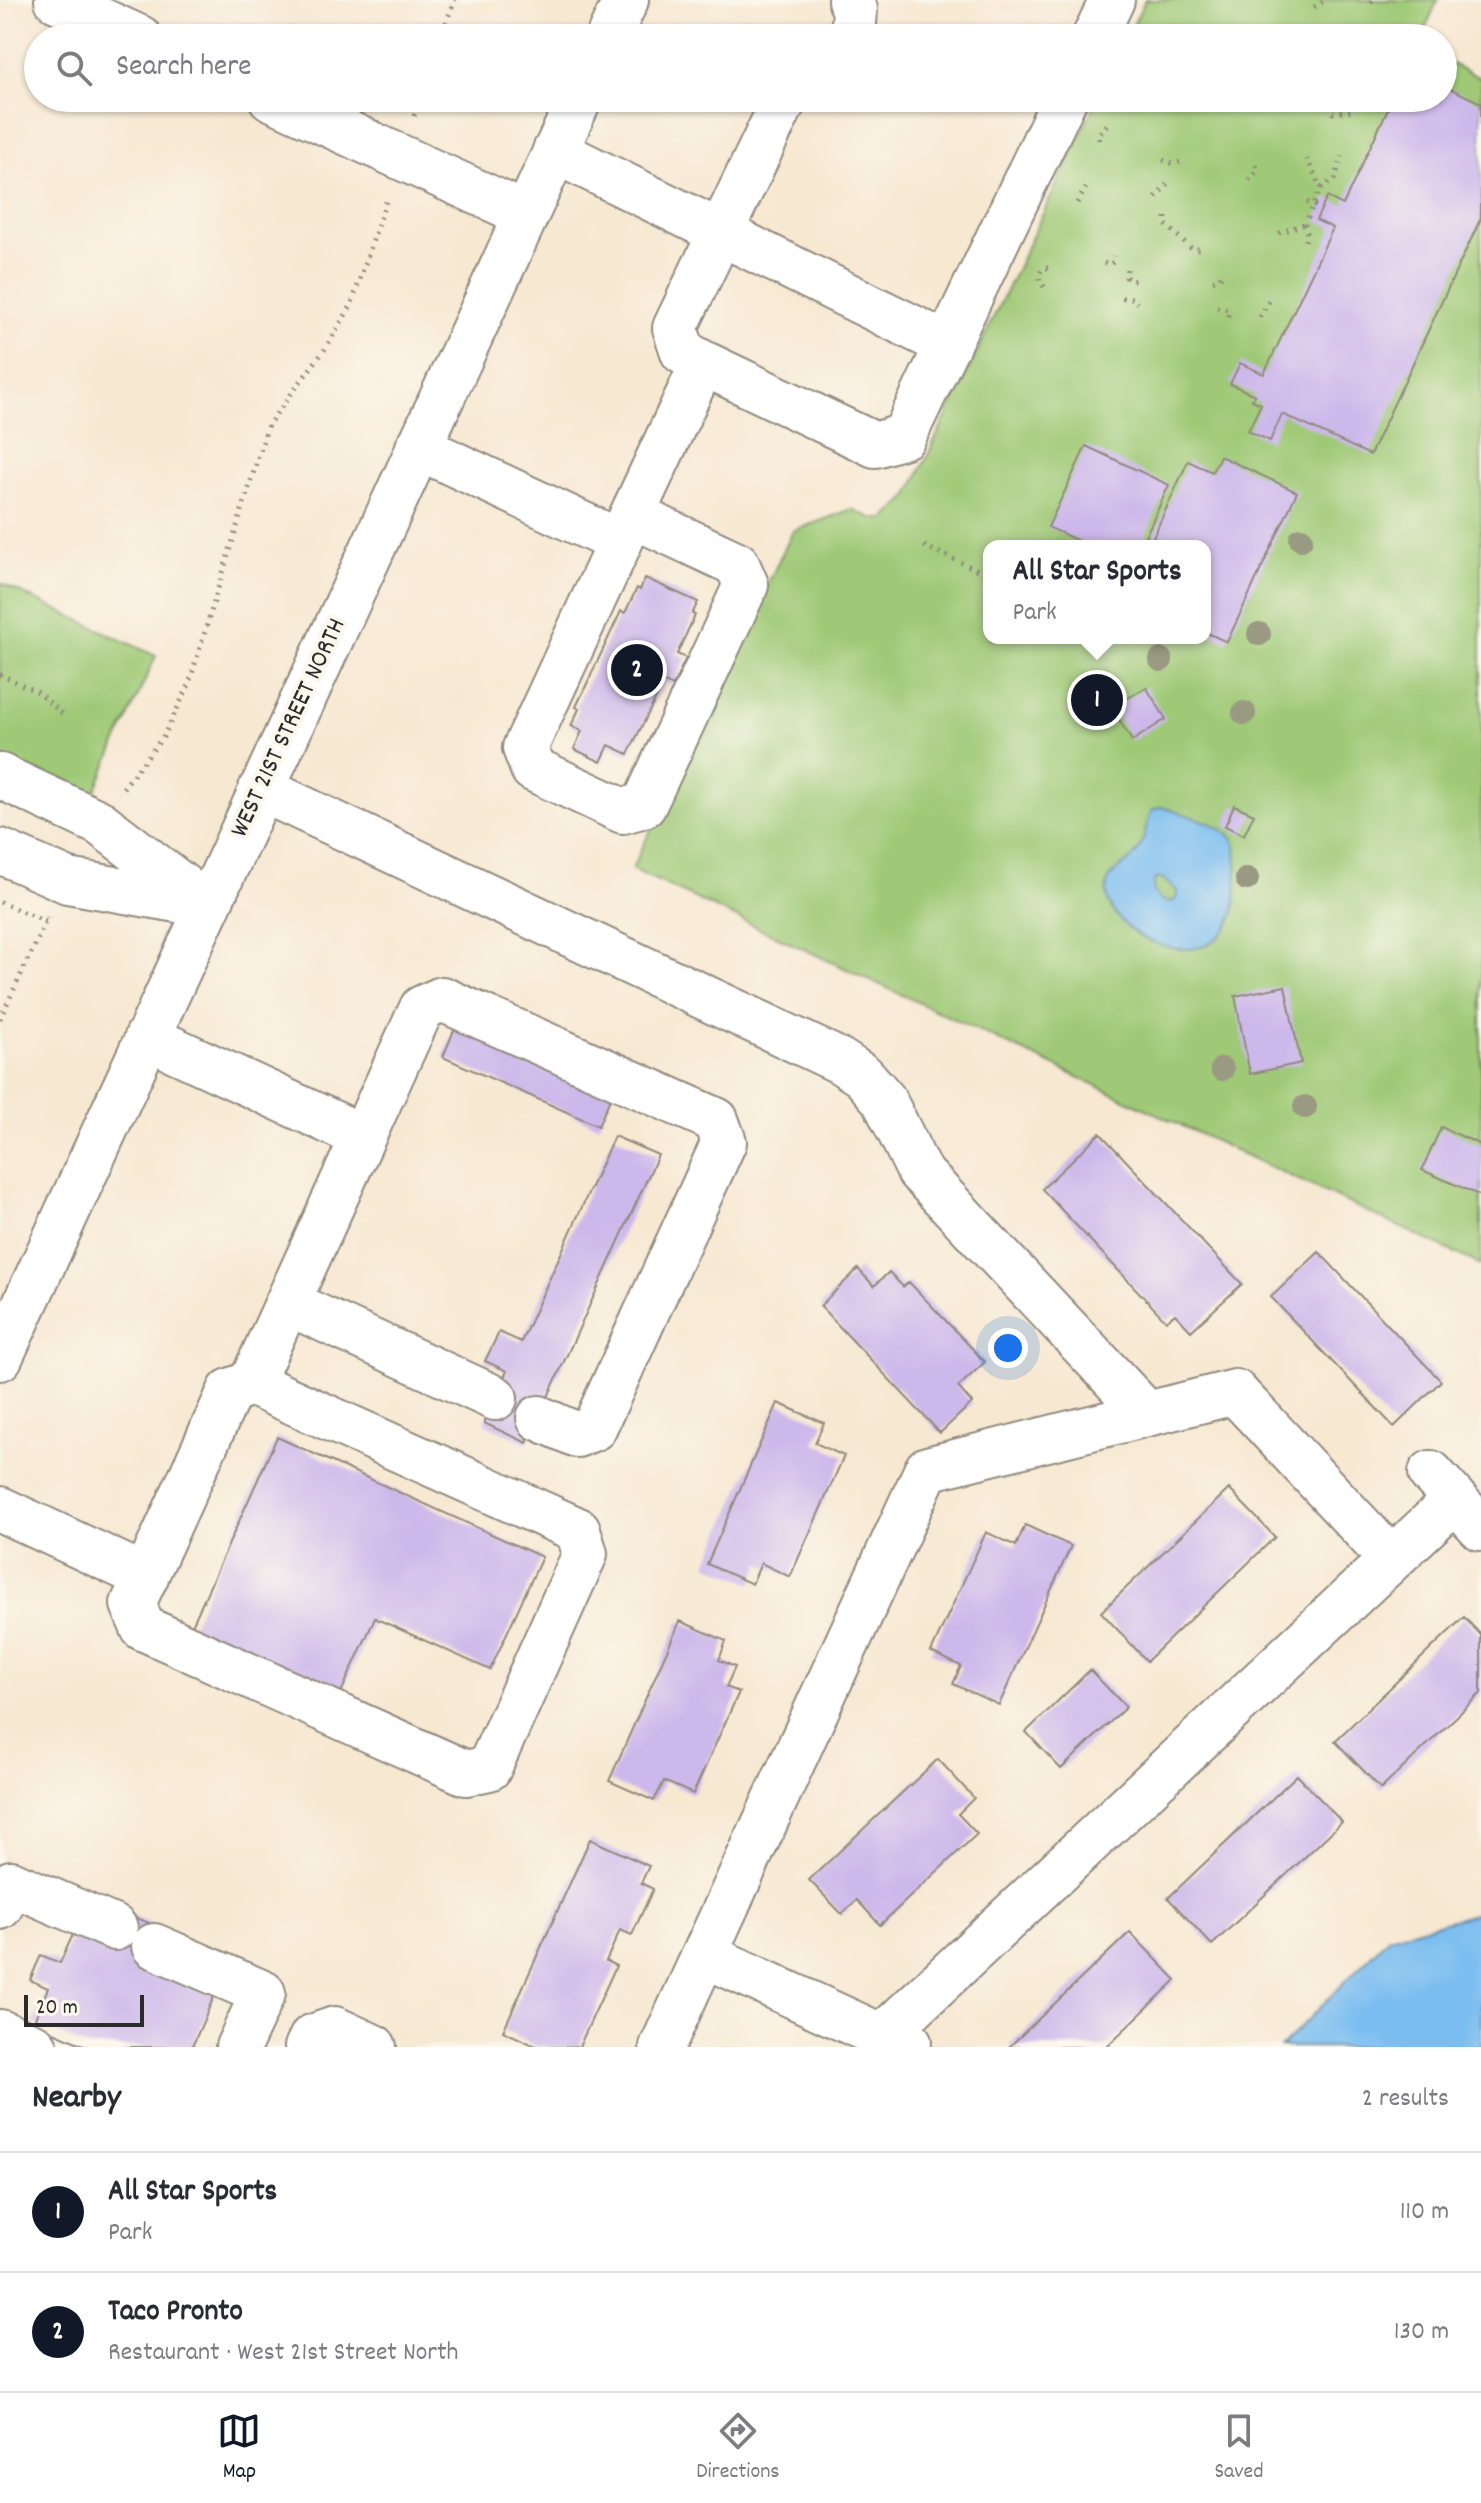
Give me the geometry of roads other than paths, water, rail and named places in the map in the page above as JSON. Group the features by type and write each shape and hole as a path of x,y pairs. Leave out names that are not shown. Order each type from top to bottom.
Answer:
{"main road":[{"path":"57,0 109,24"},
{"path":"615,24 626,0"},
{"path":"850,0 855,9 854,24"},
{"path":"1101,24 1112,0"},
{"path":"302,112 525,214"},
{"name":"WEST 21ST STREET NORTH","path":"0,1358 573,112"},
{"path":"778,112 675,328 683,352 875,445 904,436 1058,112"},
{"path":"555,151 948,345"},
{"path":"418,447 626,528 737,564 746,585 644,805 623,811 533,769 525,748 626,528 703,363"},
{"path":"0,776 100,823 207,905"},
{"path":"261,789 840,1061 863,1076 884,1100 919,1171 1147,1414"},
{"path":"0,851 68,881 207,905"},
{"path":"251,1383 578,1530 585,1554 489,1768 466,1773 143,1628 133,1604 230,1391 251,1383 422,1008 442,999 716,1120 724,1142 594,1428 577,1435 539,1418"},
{"path":"147,1037 363,1137"},
{"path":"288,1303 495,1398"},
{"path":"662,2047 927,1469 1235,1392 1391,1559"},
{"path":"705,1955 883,2037 904,2037 1391,1559 1455,1500"},
{"path":"0,1509 146,1577"},
{"path":"6,1895 115,1928"},
{"path":"154,1946 263,1993 238,2047"},
{"path":"310,2042 335,2029 374,2047"}],"water":[{"path":"1162,807 1214,825 1231,837 1236,845 1236,893 1232,918 1218,937 1199,947 1178,949 1156,944 1136,933 1120,919 1109,903 1108,881 1139,850 1152,810","holes":["1162,878 1177,891 1177,897 1172,902 1159,898 1154,892 1155,879"]},
{"path":"1481,1912 1481,2047 1281,2047 1389,1937"}],"place":[{"name":"Taco Pronto","path":"637,670"},
{"name":"All Star Sports","path":"1097,700"}]}
